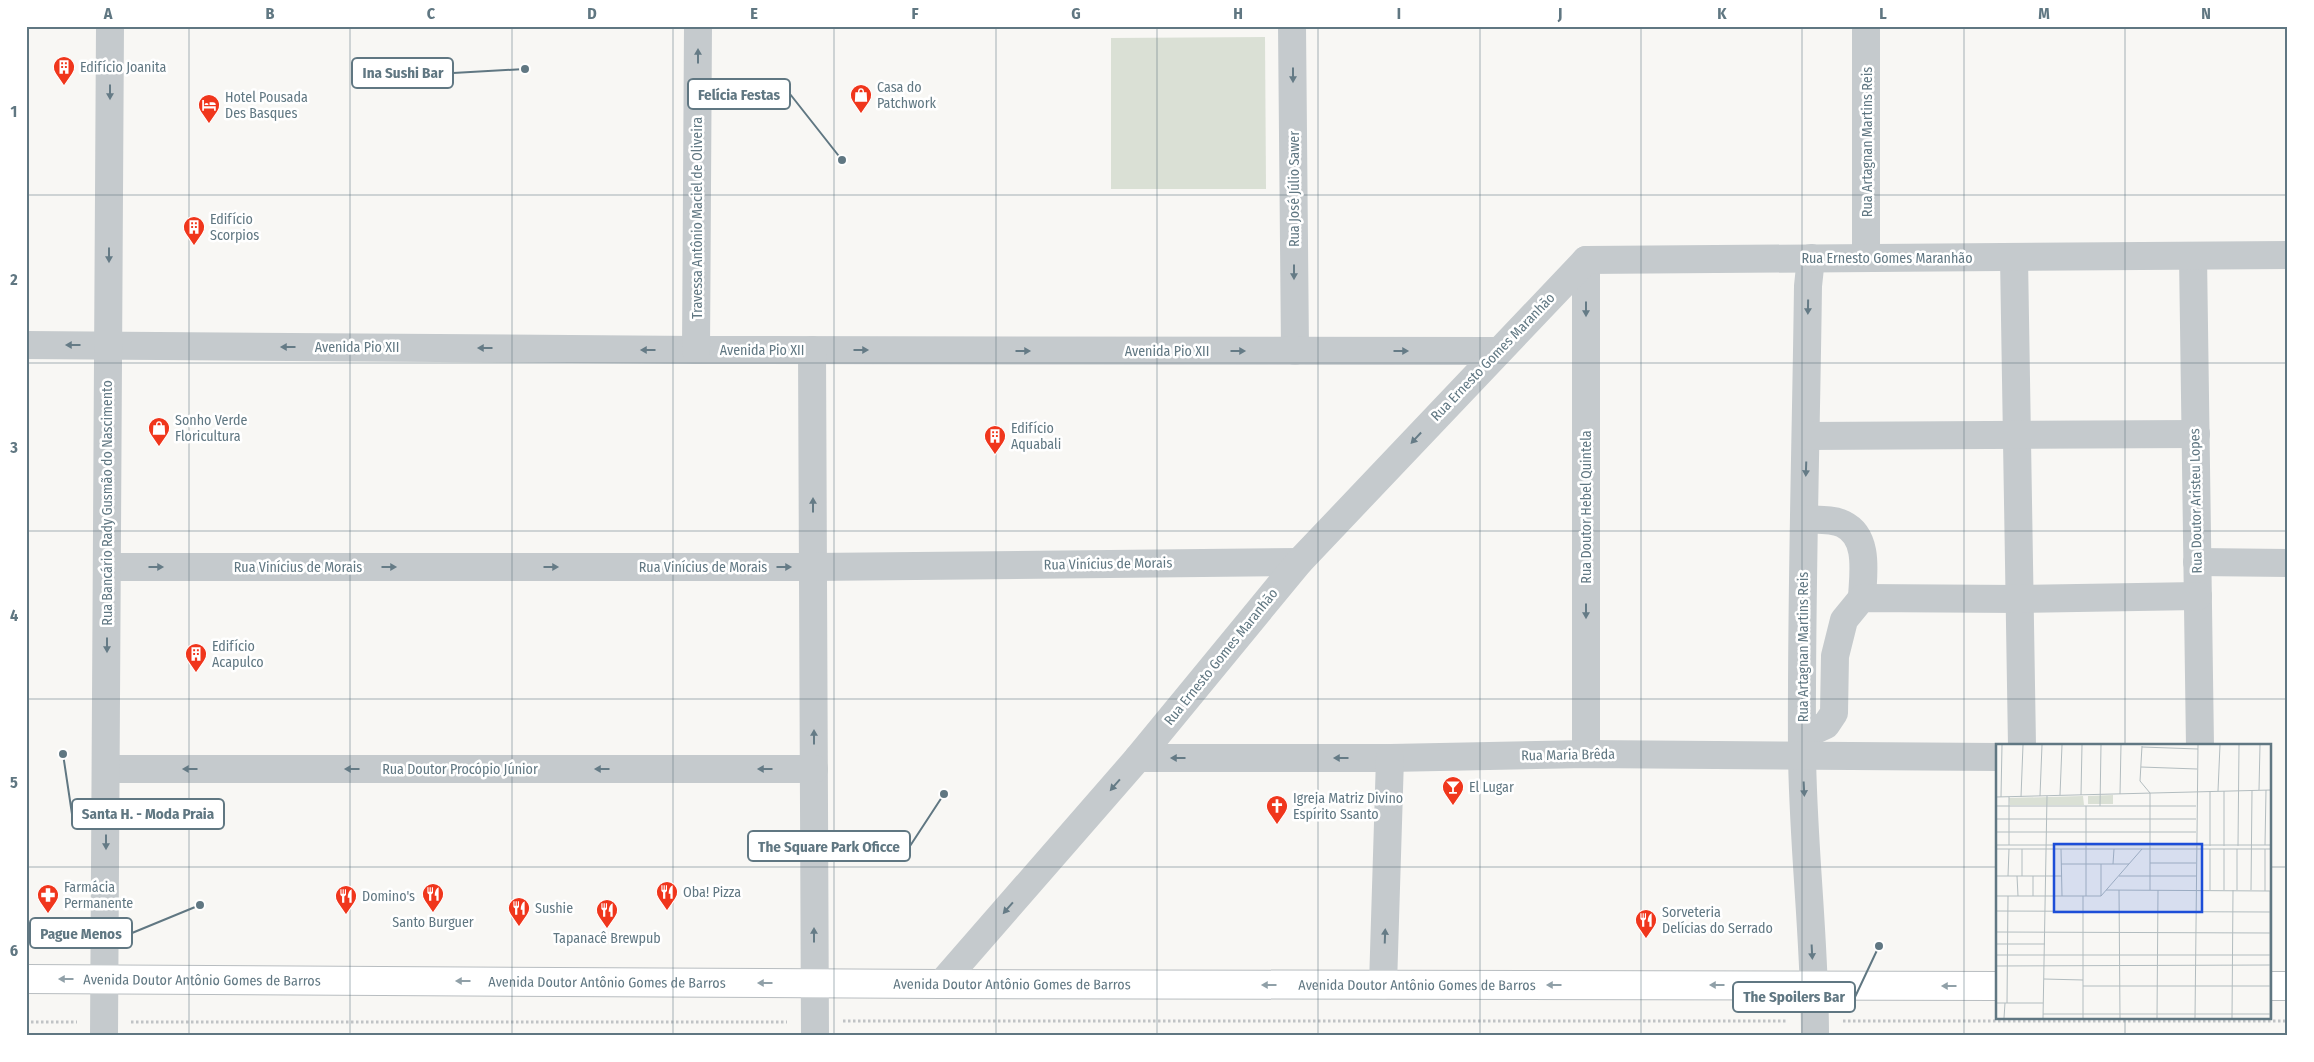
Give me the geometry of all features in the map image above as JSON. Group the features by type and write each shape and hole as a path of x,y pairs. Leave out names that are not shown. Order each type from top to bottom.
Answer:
{"main road":[{"name":"Avenida Doutor Antônio Gomes de Barros","path":"26,979 814,984 1996,986"},
{"path":"2272,986 2288,986"}],"street":[{"name":"Rua Bancário Rady Gusmão do Nascimento","path":"104,1029 110,26"},
{"name":"Travessa Antônio Maciel de Oliveira","path":"696,350 698,26"},
{"name":"Rua José Júlio Sawer","path":"1292,26 1295,351"},
{"name":"Rua Artagnan Martins Reis","path":"1866,26 1866,258"},
{"name":"Rua Ernesto Gomes Maranhão","path":"941,984 1138,758 1299,562 1497,351 1586,260 2288,255"},
{"name":"Rua Doutor Aristeu Lopes","path":"2193,256 2200,744"},
{"path":"2014,257 2022,744"},
{"name":"Rua Artagnan Martins Reis","path":"1811,258 1808,286 1802,746 1814,985 1814,1029"},
{"name":"Rua Doutor Hebel Quintela","path":"1586,260 1586,754"},
{"name":"Avenida Pio XII","path":"26,344 696,350 1497,351"},
{"path":"812,350 814,1029"},
{"path":"1806,436 2196,434"},
{"path":"1802,746 1826,725 1834,713 1835,656 1844,620 1862,598 1864,554 1856,537 1843,524 1804,519"},
{"name":"Rua Vinícius de Morais","path":"107,567 813,567 1299,562"},
{"path":"2197,562 2288,562"},
{"path":"1862,598 2020,599 2198,596"},
{"name":"Rua Maria Brêda","path":"1138,758 1390,758 1586,754 1802,746 1996,757"},
{"path":"1384,985 1390,758"},
{"name":"Rua Doutor Procópio Júnior","path":"106,769 814,769"}],"path":[{"path":"26,1022 104,1029 1814,1029 2288,1022"}],"shaded area":[{"path":"1265,37 1266,189 1111,189 1111,38"}],"place":[{"name":"Ina Sushi Bar","path":"525,69"},
{"name":"Edifício Joanita","path":"64,86"},
{"name":"Casa do Patchwork","path":"861,114"},
{"name":"Hotel Pousada Des Basques","path":"209,124"},
{"name":"Felícia Festas","path":"842,160"},
{"name":"Edifício Scorpios","path":"194,246"},
{"name":"Sonho Verde Floricultura","path":"159,447"},
{"name":"Edifício Aquabali","path":"995,455"},
{"name":"Edifício Acapulco","path":"196,673"},
{"name":"Santa H. - Moda Praia","path":"63,754"},
{"name":"The Square Park Oficce","path":"944,794"},
{"name":"El Lugar","path":"1453,806"},
{"name":"Igreja Matriz Divino Espírito Ssanto","path":"1277,825"},
{"name":"Pague Menos","path":"200,905"},
{"name":"Oba! Pizza","path":"667,911"},
{"name":"Santo Burguer","path":"433,913"},
{"name":"Farmácia Permanente","path":"48,914"},
{"name":"Domino's","path":"346,915"},
{"name":"Sushie","path":"519,927"},
{"name":"Tapanacê Brewpub","path":"607,929"},
{"name":"Sorveteria Delícias do Serrado","path":"1646,939"},
{"name":"The Spoilers Bar","path":"1879,946"}]}
